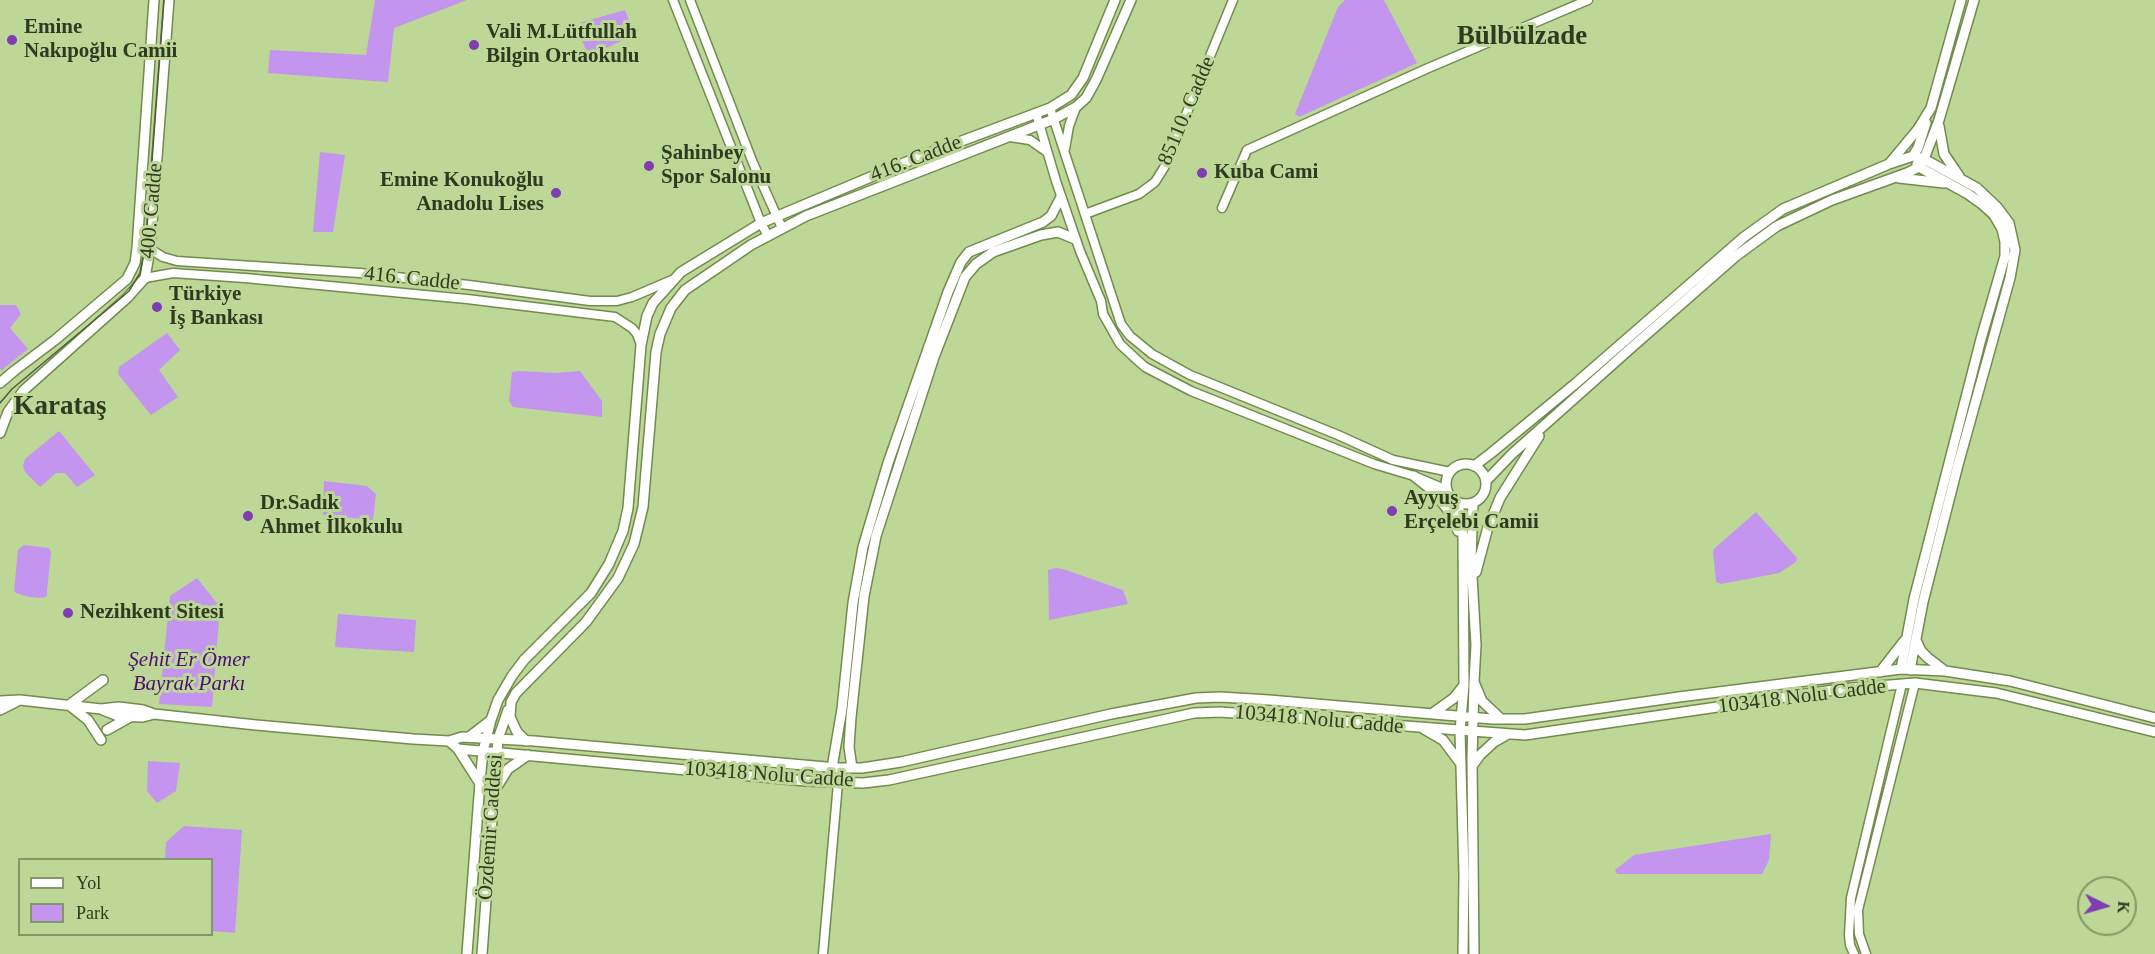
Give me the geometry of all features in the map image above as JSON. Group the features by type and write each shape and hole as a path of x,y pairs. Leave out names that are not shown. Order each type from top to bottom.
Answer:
{"main road":[{"name":"400. Cadde","path":"0,384 126,279 135,263 154,0"},
{"name":"400. Cadde","path":"0,433 8,411 24,390 127,298 145,278 150,249 169,0"},
{"name":"416. Cadde","path":"483,751 498,700 512,676 524,660 591,592 609,564 623,531 628,508 641,345 647,316 653,303 672,280 681,272 776,216 916,158 1050,108 1071,95 1083,78 1115,0"},
{"path":"1076,107 1086,98 1096,80 1131,0"},
{"path":"1474,466 1566,392 1744,237 1783,209 1913,156 1918,148 1931,108 1961,0"},
{"path":"1486,481 1484,475 1474,466 1461,465 1450,472 1447,477 1447,490 1458,502 1473,503 1483,494 1486,481 1512,454 1736,256 1777,226 1832,200 1907,173 1921,163 1939,120 1974,0"},
{"name":"Özdemir Caddesi","path":"482,954 498,739 511,702 523,684 586,622 610,590 627,561 643,507 656,352 660,334 671,308 685,290 751,245 806,216 1054,119 1076,107"},
{"path":"1890,164 1918,129 1931,108"},
{"path":"1939,120 1940,141 1944,154 1954,172 1965,182"},
{"path":"1880,672 1911,639 1914,599 2005,256 2002,229 1994,215 1982,204 1913,156"},
{"path":"1905,670 1911,639 2010,278 2015,250 2009,223 1997,207 1977,188 1921,163"},
{"path":"1890,178 1926,180 1954,186"},
{"path":"832,768 842,709 853,603 863,547 888,463 945,300 961,262 969,252 1035,226 1051,216 1061,197"},
{"path":"1051,216 1058,223 1058,232"},
{"path":"852,768 849,747 851,717 864,596 876,536 934,357 965,277 976,264 993,252 1041,235 1058,232 1076,239"},
{"path":"1472,589 1479,553 1500,498 1518,466 1547,425"},
{"path":"1414,476 1433,491 1449,510 1457,526 1463,547"},
{"path":"1458,502 1463,547 1464,685 1460,731 1463,954"},
{"path":"1473,503 1472,589 1476,645 1472,766 1474,954"},
{"path":"1911,639 1928,658 1945,670"},
{"path":"1,696 101,709 119,707 154,714 256,725 449,741 469,737 486,738 832,768 901,762 1196,698 1269,700 1473,717 1525,719 1679,697 1905,670 1945,670 2010,681 2155,718"},
{"path":"69,705 103,680"},
{"path":"1474,682 1482,701 1501,719"},
{"name":"103418 Nolu Cadde","path":"459,748 838,783 863,783 889,780 1194,713 1220,712 1524,735 1841,689 1915,683 1996,693 2155,732"},
{"path":"1432,713 1454,698 1464,685"},
{"path":"0,710 20,700"},
{"path":"511,702 511,722 526,741"},
{"path":"69,705 88,720 101,740"},
{"path":"101,709 118,716 154,714"},
{"path":"107,730 130,717"},
{"path":"469,737 491,720"},
{"path":"1422,728 1443,740 1461,764"},
{"path":"1472,766 1489,747 1508,734"},
{"path":"449,741 459,748 480,782"},
{"name":"Özdemir Caddesi","path":"467,954 483,751"},
{"path":"492,804 503,775 513,765 531,754"}],"street":[{"path":"674,0 768,236"},
{"path":"690,0 758,174 782,228"},
{"name":"85110. Cadde","path":"1084,214 1139,194 1155,182 1166,166 1233,0"},
{"path":"1222,208 1247,150 1408,77 1588,0"},
{"path":"1065,153 1069,126 1076,107"},
{"path":"1050,108 1121,324 1130,336 1152,354 1190,375 1338,435 1393,460 1450,472"},
{"path":"1036,113 1061,197 1101,301 1103,314 1120,344 1145,367 1191,391 1374,464 1414,476 1447,490"},
{"path":"1004,138 1017,136 1030,140 1049,155"},
{"path":"744,179 758,174"},
{"name":"416. Cadde","path":"150,249 163,257 177,261 360,273 590,302 617,301 632,297 672,280"},
{"path":"145,278 173,273 245,278 467,299 615,317 637,333 641,345"},
{"path":"0,373 11,373"},
{"path":"1866,954 1859,934 1858,910 1915,683"},
{"path":"1854,954 1850,945 1848,926 1851,898 1902,684"},
{"path":"823,954 838,783"}],"green space":[{"path":"375,0 467,0 394,28 388,82 268,73 270,50 366,55"},
{"path":"1345,0 1384,0 1417,63 1299,117 1295,114 1338,7"},
{"path":"625,10 633,31 626,39 592,54 587,52 577,29 579,23"},
{"path":"320,152 345,155 333,232 313,232"},
{"path":"0,305 16,305 21,314 10,328 28,349 2,370 0,369"},
{"path":"167,333 180,350 159,370 178,397 151,415 118,374 119,367"},
{"path":"580,371 602,401 602,417 513,407 509,401 512,372 557,373"},
{"path":"59,431 95,475 77,487 65,473 56,473 40,487 25,472 23,466 25,459"},
{"path":"324,481 367,486 376,494 373,520 323,515"},
{"path":"1756,512 1797,558 1796,562 1779,573 1721,584 1716,582 1713,551"},
{"path":"24,545 49,548 51,552 47,596 43,598 29,597 14,591 18,550"},
{"path":"1056,568 1123,590 1128,604 1049,620 1048,570"},
{"name":"Şehit Er Ömer Bayrak Parkı","path":"197,578 220,607 212,707 159,704 170,596"},
{"path":"338,614 416,620 414,652 335,647"},
{"path":"148,761 180,763 176,791 157,803 147,791"},
{"path":"184,826 242,830 235,933 213,931 213,858 165,858 166,842"},
{"path":"1771,834 1769,860 1762,874 1617,874 1615,870 1634,855"}],"tram line":[{"path":"0,403 12,389 129,291 140,273 146,241 164,0"}],"place":[{"name":"Emine Nakıpoğlu Camii","path":"12,40"},
{"name":"Vali M.Lütfullah Bilgin Ortaokulu","path":"474,45"},
{"name":"Şahinbey Spor Salonu","path":"649,166"},
{"name":"Kuba Cami","path":"1202,173"},
{"name":"Emine Konukoğlu Anadolu Lises","path":"556,193"},
{"name":"Türkiye İş Bankası","path":"157,307"},
{"name":"Ayyuş Erçelebi Camii","path":"1392,511"},
{"name":"Dr.Sadık Ahmet İlkokulu","path":"248,516"},
{"name":"Nezihkent Sitesi","path":"68,613"}],"district":[{"name":"Bülbülzade","path":"1522,37"},
{"name":"Karataş","path":"60,407"}]}
